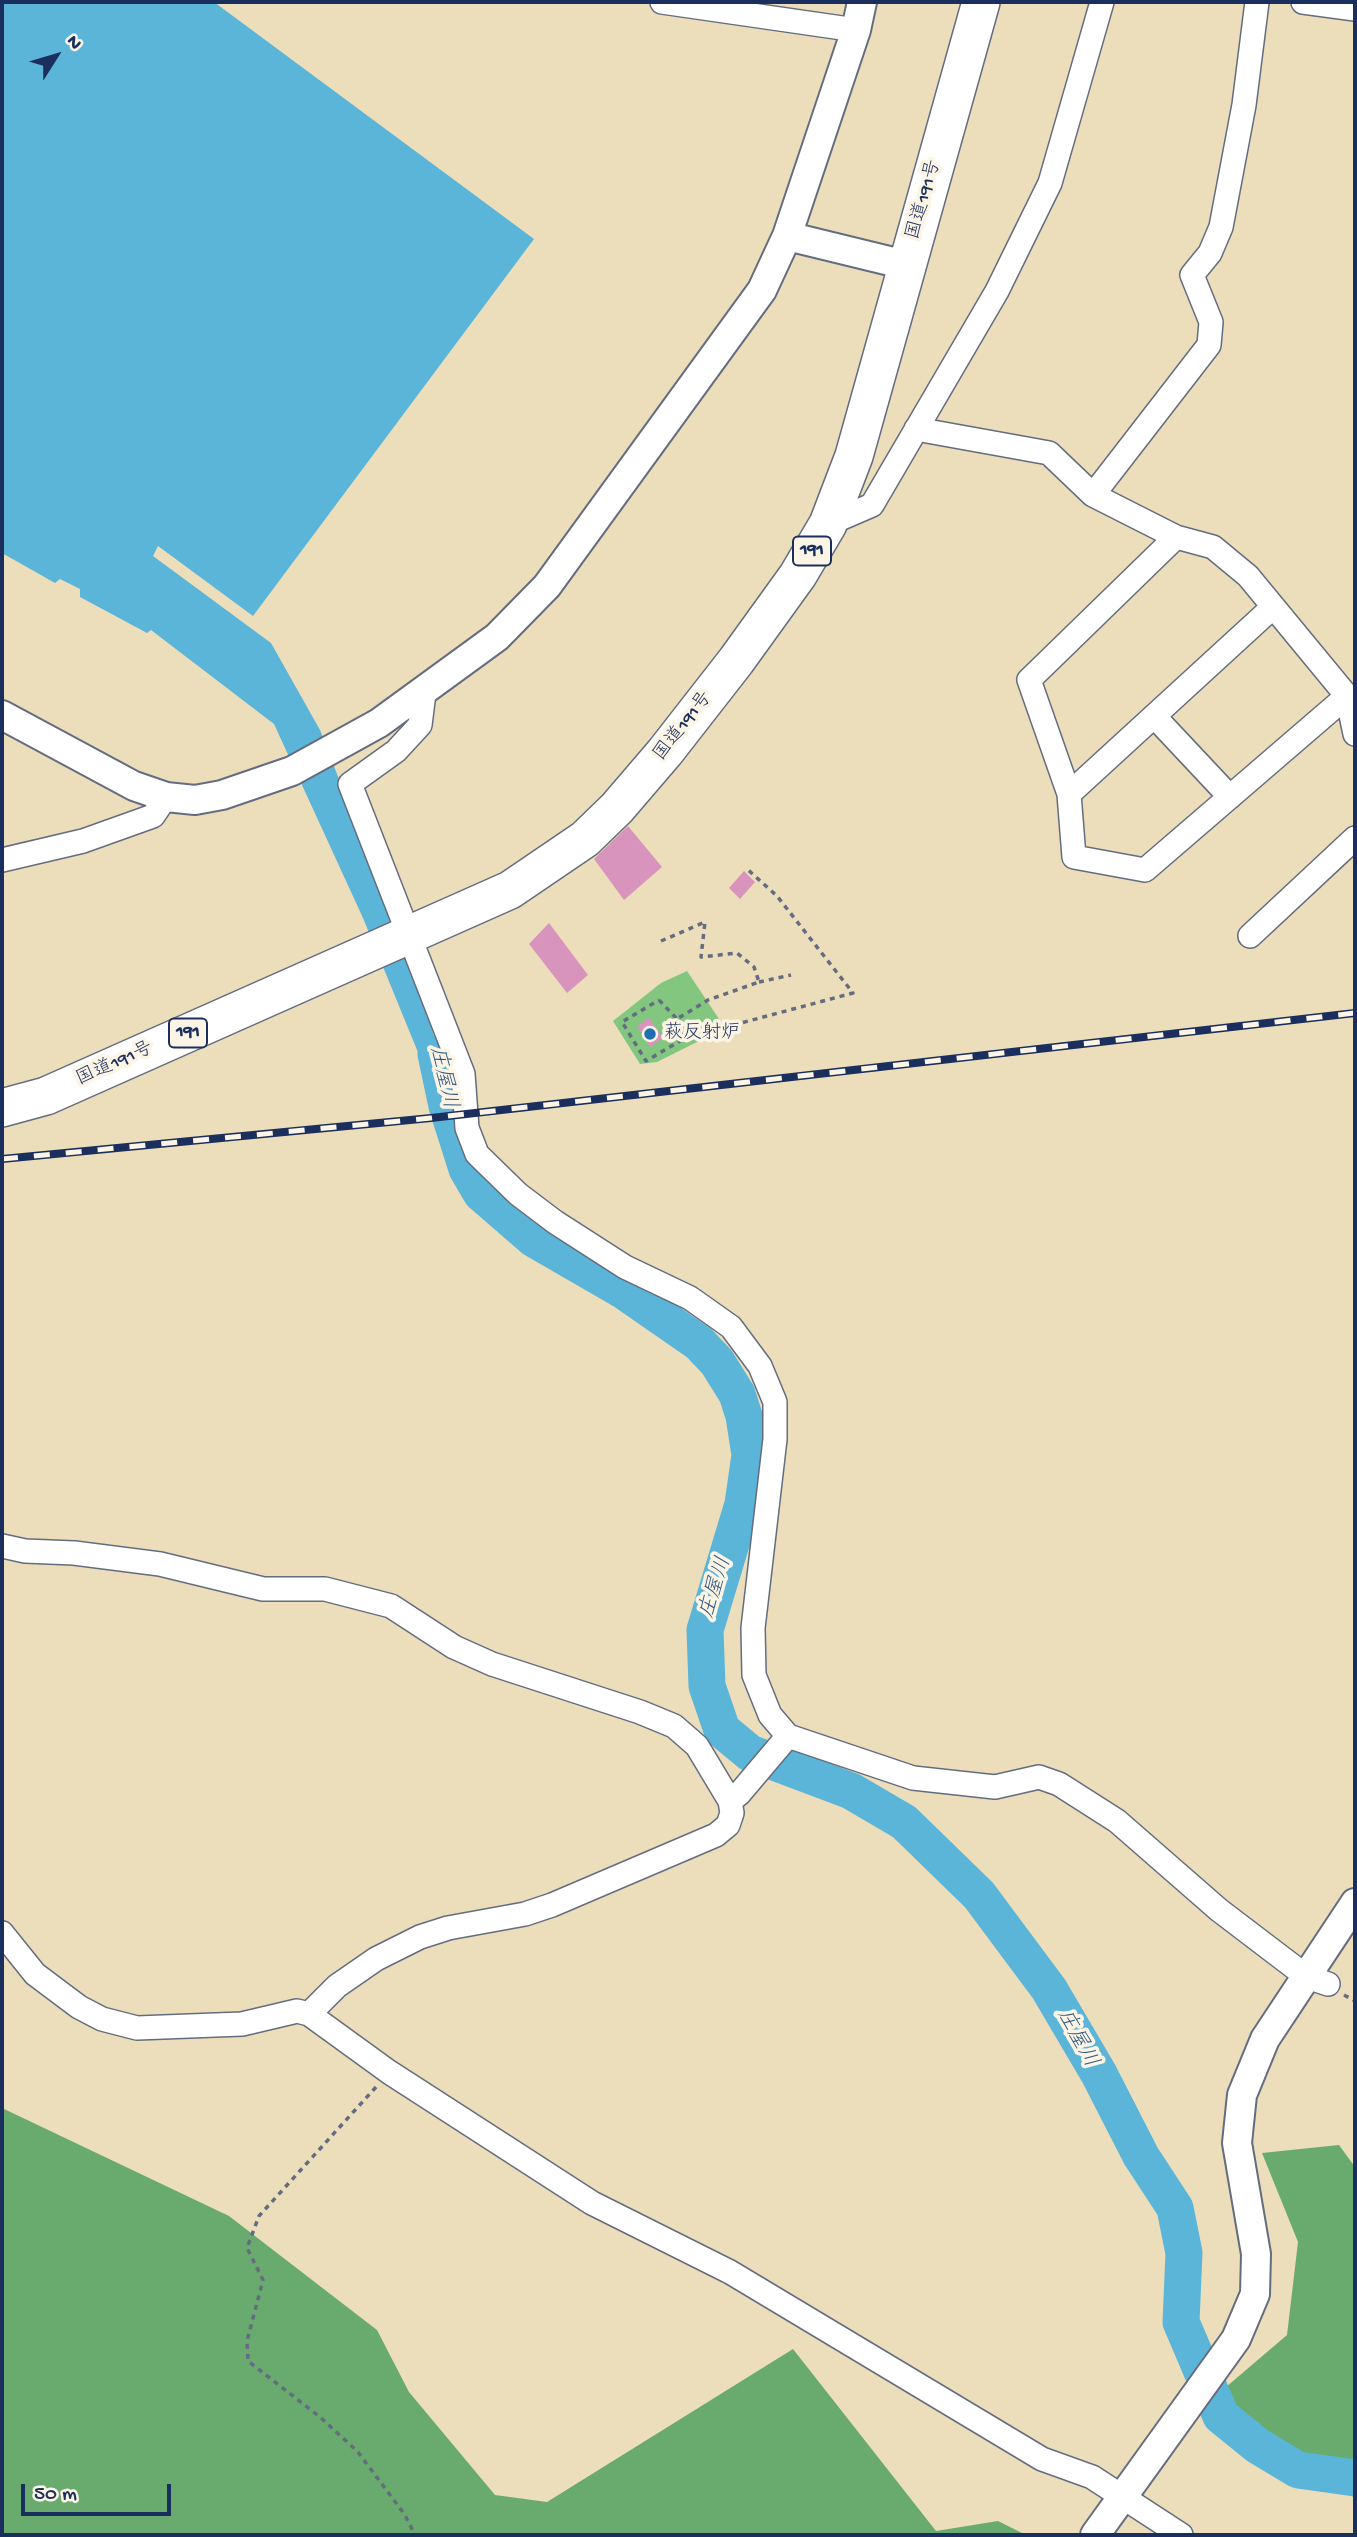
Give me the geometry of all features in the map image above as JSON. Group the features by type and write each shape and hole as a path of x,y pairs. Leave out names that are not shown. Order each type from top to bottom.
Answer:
{"highway":[{"name":"国道191号","path":"2,1108 46,1096 510,890 585,839 617,808 736,661 798,575 828,524 854,456 981,2"}],"street":[{"path":"662,2 856,30"},
{"path":"2,715 134,786 166,797 195,800 222,795 292,771 424,693 497,637 547,586 762,290 787,236 856,30 862,2"},
{"path":"828,524 872,505 997,291 1050,183 1102,2"},
{"path":"1093,495 1209,345 1211,322 1192,275 1210,253 1221,227 1244,105 1257,2"},
{"path":"1303,2 1355,9"},
{"path":"787,236 906,265"},
{"path":"916,429 1049,453 1093,495 1176,537 1213,547 1248,576 1347,696 1355,734"},
{"path":"1176,537 1029,680 1069,794 1073,857 1145,870 1347,696"},
{"path":"1069,794 1273,607"},
{"path":"424,693 420,725 396,751 351,784 394,940 463,1074 467,1128 477,1154 517,1194 555,1222 625,1267 690,1298 731,1327 760,1366 775,1402 775,1439 753,1628 754,1675 770,1715 788,1736 913,1778 995,1787 1039,1777 1059,1784 1116,1821 1219,1910 1317,1981"},
{"path":"1154,716 1230,797"},
{"path":"2,860 83,841 153,816 166,797"},
{"path":"1250,936 1355,838"},
{"path":"2,1546 25,1551 74,1553 160,1564 263,1589 325,1589 391,1606 454,1647 492,1664 640,1712 674,1726 697,1746 730,1801 732,1813 728,1825 716,1835 543,1908 448,1928 420,1937 376,1959 346,1979 309,2014"},
{"path":"730,1801 788,1736"},
{"path":"1095,2535 1236,2339 1255,2294 1256,2254 1237,2143 1242,2095 1265,2039 1317,1981 1355,1903"},
{"path":"2,1933 35,1974 79,2007 102,2019 137,2028 242,2024 297,2011 309,2014 389,2072 592,2203 730,2272 1042,2459 1092,2477 1181,2535"}],"path":[{"path":"685,1038 677,1019 659,1000 622,1022 646,1061 685,1038 853,993 777,897 746,868"},
{"path":"661,941 705,922 701,957 737,953 754,967 759,982"},
{"path":"677,1019 708,1000 759,982 792,975"},
{"path":"389,2072 259,2216 247,2248 263,2280 247,2342 248,2361 320,2417 358,2452 405,2515 415,2535"}],"green space":[{"path":"687,971 725,1028 657,1062 640,1064 613,1021 661,983"},
{"path":"2,2108 229,2216 377,2330 409,2392 495,2495 547,2502 793,2349 936,2531 998,2521 1026,2535 2,2535"},
{"path":"1339,2145 1355,2167 1355,2498 1269,2442 1219,2393 1287,2335 1298,2242 1262,2153"}],"water":[{"path":"2,2 214,2 534,239 253,616 158,546 153,556 271,643 320,730 420,989 453,1101 440,1106 363,918 274,724 151,630 147,633 80,597 80,589 60,579 55,583 2,553"}],"building":[{"path":"628,826 662,867 624,900 594,859"},
{"path":"744,871 755,882 740,899 729,888"},
{"path":"549,923 588,975 567,993 529,944"},
{"path":"649,1018 663,1038 650,1047 637,1026"}],"waterway":[{"name":"庄屋川","path":"436,1054 447,1106 467,1169 481,1193 534,1239 624,1291 699,1343 717,1362 737,1394 744,1416 750,1455 743,1504 705,1630 707,1686 722,1730 750,1753 851,1791 904,1822 979,1895 1049,1989 1099,2074 1141,2156 1175,2208 1184,2253 1181,2322 1221,2416 1258,2446 1298,2470 1355,2478"}],"railway":[{"path":"2,1159 431,1118 1355,1013"}],"place":[{"name":"萩反射炉","path":"650,1034"}]}
